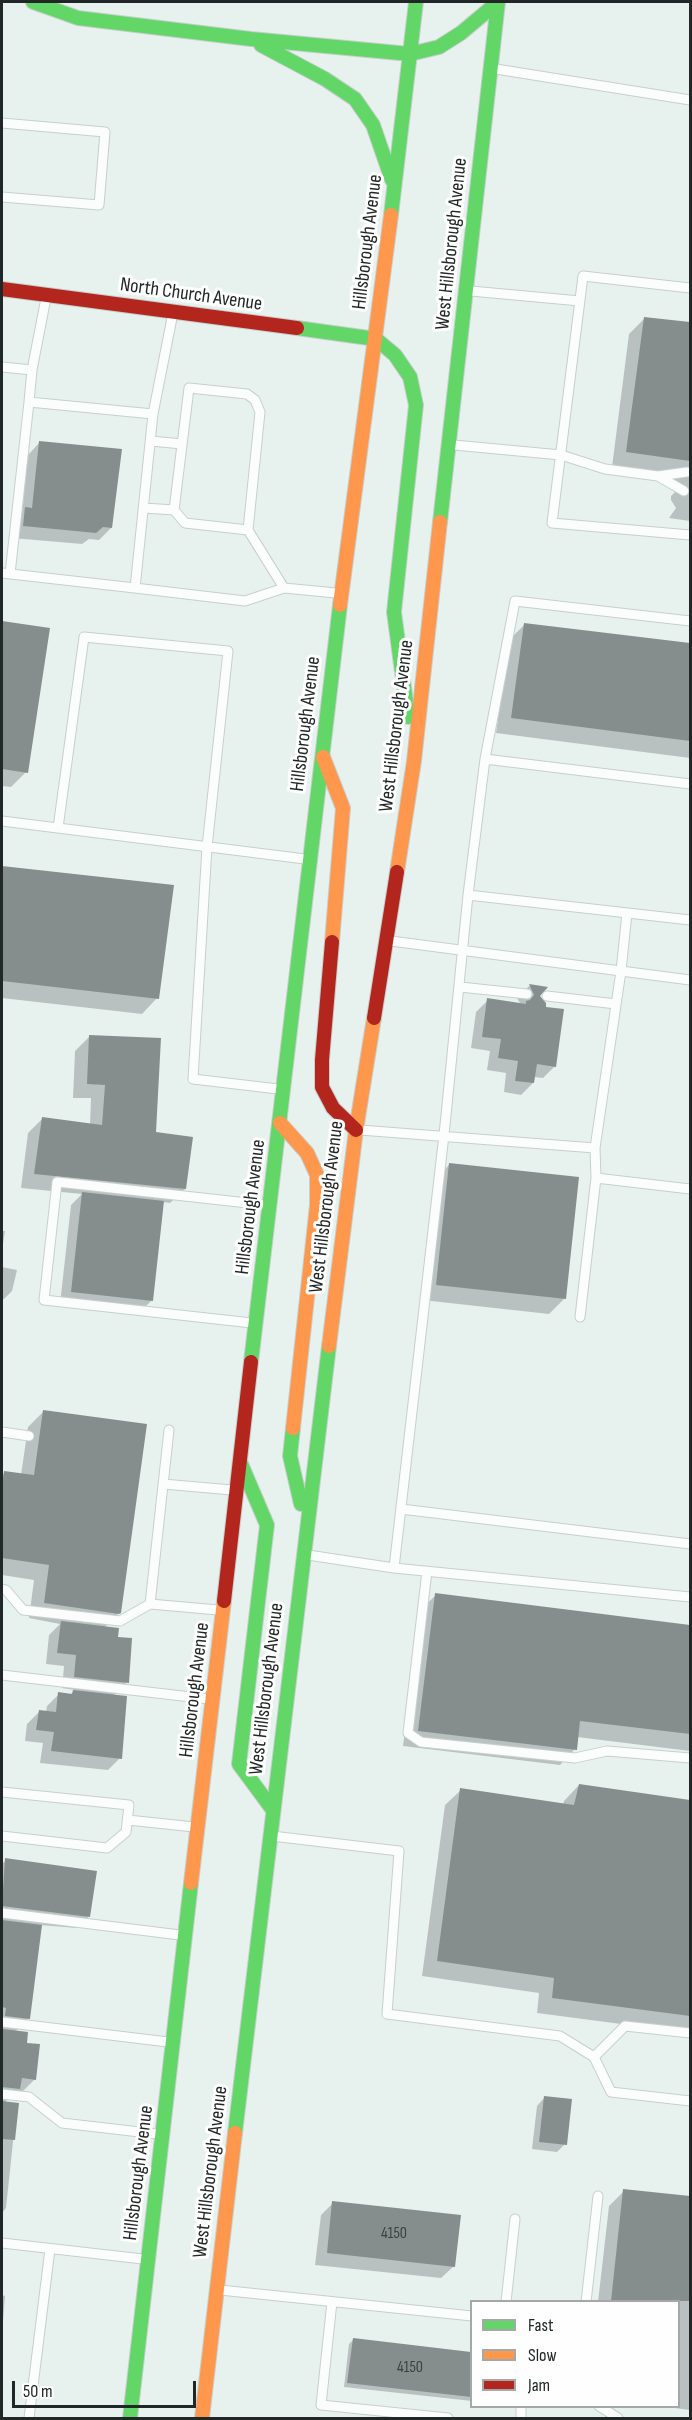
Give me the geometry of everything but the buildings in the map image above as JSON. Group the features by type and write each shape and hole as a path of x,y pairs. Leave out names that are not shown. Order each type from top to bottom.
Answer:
{"main road":[{"path":"33,2 78,18 251,39 410,54 439,47 461,33 498,2"},
{"name":"Hillsborough Avenue","path":"130,2418 321,755 376,339 416,2"},
{"name":"West Hillsborough Avenue","path":"202,2418 302,1555 356,1130 414,762 498,2"},
{"path":"251,39 325,79 355,99 373,125 394,186"},
{"name":"North Church Avenue","path":"2,290 376,339"},
{"path":"376,339 395,355 410,377 416,405 393,612 414,762"},
{"path":"321,755 343,808 322,1060 322,1087 333,1108 356,1130"},
{"path":"280,1123 307,1153 317,1175 317,1205 290,1456 306,1525"},
{"path":"241,1464 267,1525 239,1764 273,1810"}],"lane":[{"path":"490,68 690,100"},
{"path":"2,123 105,132 99,205 2,197"},
{"path":"690,288 583,276 552,523 690,535"},
{"path":"466,290 579,301"},
{"path":"47,295 32,370 6,573 245,601 284,588 342,593"},
{"path":"135,588 153,414 173,312"},
{"path":"2,367 32,370"},
{"path":"174,510 189,388 247,394 255,400 260,412 248,530 284,588"},
{"path":"29,402 153,414"},
{"path":"151,441 182,444"},
{"path":"449,444 561,455 604,469 658,476 687,472"},
{"path":"658,476 684,491"},
{"path":"144,508 174,510 185,523 248,530"},
{"path":"394,1568 485,759 515,601 690,621"},
{"path":"58,828 84,637 228,651 207,847 193,1079 284,1090"},
{"path":"485,759 690,784"},
{"path":"2,821 310,859"},
{"path":"468,895 690,920"},
{"path":"580,1317 596,1178 595,1148 621,971 627,913"},
{"path":"386,940 690,980"},
{"path":"460,987 527,994"},
{"path":"547,996 616,1005"},
{"path":"356,1130 595,1148"},
{"path":"596,1178 690,1189"},
{"path":"257,1323 44,1300 57,1182 271,1205"},
{"path":"150,1604 169,1430"},
{"path":"2,1432 29,1436"},
{"path":"163,1484 237,1491"},
{"path":"401,1509 690,1544"},
{"path":"302,1555 394,1568 690,1597"},
{"path":"427,1571 408,1732 421,1742 575,1758 607,1750 690,1758"},
{"path":"2,1589 6,1590 23,1610 120,1621 150,1604 224,1611"},
{"path":"2,1676 213,1700"},
{"path":"2,1792 129,1805 126,1832 108,1848 2,1836"},
{"path":"128,1820 198,1828"},
{"path":"270,1835 399,1851 387,2014 560,2036 594,2057 611,2092 690,2101"},
{"path":"2,1913 186,1936"},
{"path":"2,2022 174,2042"},
{"path":"594,2057 625,2026 690,2033"},
{"path":"2,2094 29,2097 63,2123 163,2134"},
{"path":"586,2300 598,2196"},
{"path":"506,2300 515,2219"},
{"path":"2,2243 148,2260"},
{"path":"29,2418 50,2249"},
{"path":"217,2290 470,2316"},
{"path":"332,2302 321,2405 448,2418"},
{"path":"602,2408 618,2418"}],"traffic: fast":[{"path":"33,2 78,18 251,39 410,54 439,47 461,33 498,2"},
{"path":"391,215 416,2"},
{"path":"440,522 498,2"},
{"path":"261,45 325,79 355,99 373,125 392,180"},
{"path":"297,328 376,339"},
{"path":"376,339 395,355 410,377 416,405 394,612 408,717"},
{"path":"251,1362 340,605"},
{"path":"235,2133 329,1346"},
{"path":"293,1428 290,1456 301,1504"},
{"path":"241,1464 267,1525 239,1764 273,1810"},
{"path":"130,2418 191,1883"}],"traffic: slow":[{"path":"340,605 391,215"},
{"path":"397,872 414,761 440,522"},
{"path":"323,757 343,808 332,942"},
{"path":"329,1346 356,1130 374,1018"},
{"path":"280,1123 307,1153 317,1175 317,1205 293,1428"},
{"path":"191,1883 224,1601"},
{"path":"202,2418 235,2133"}],"traffic: jam":[{"path":"2,289 297,328"},
{"path":"374,1018 397,872"},
{"path":"332,942 322,1060 322,1087 333,1108 356,1130"},
{"path":"224,1601 251,1362"}]}
